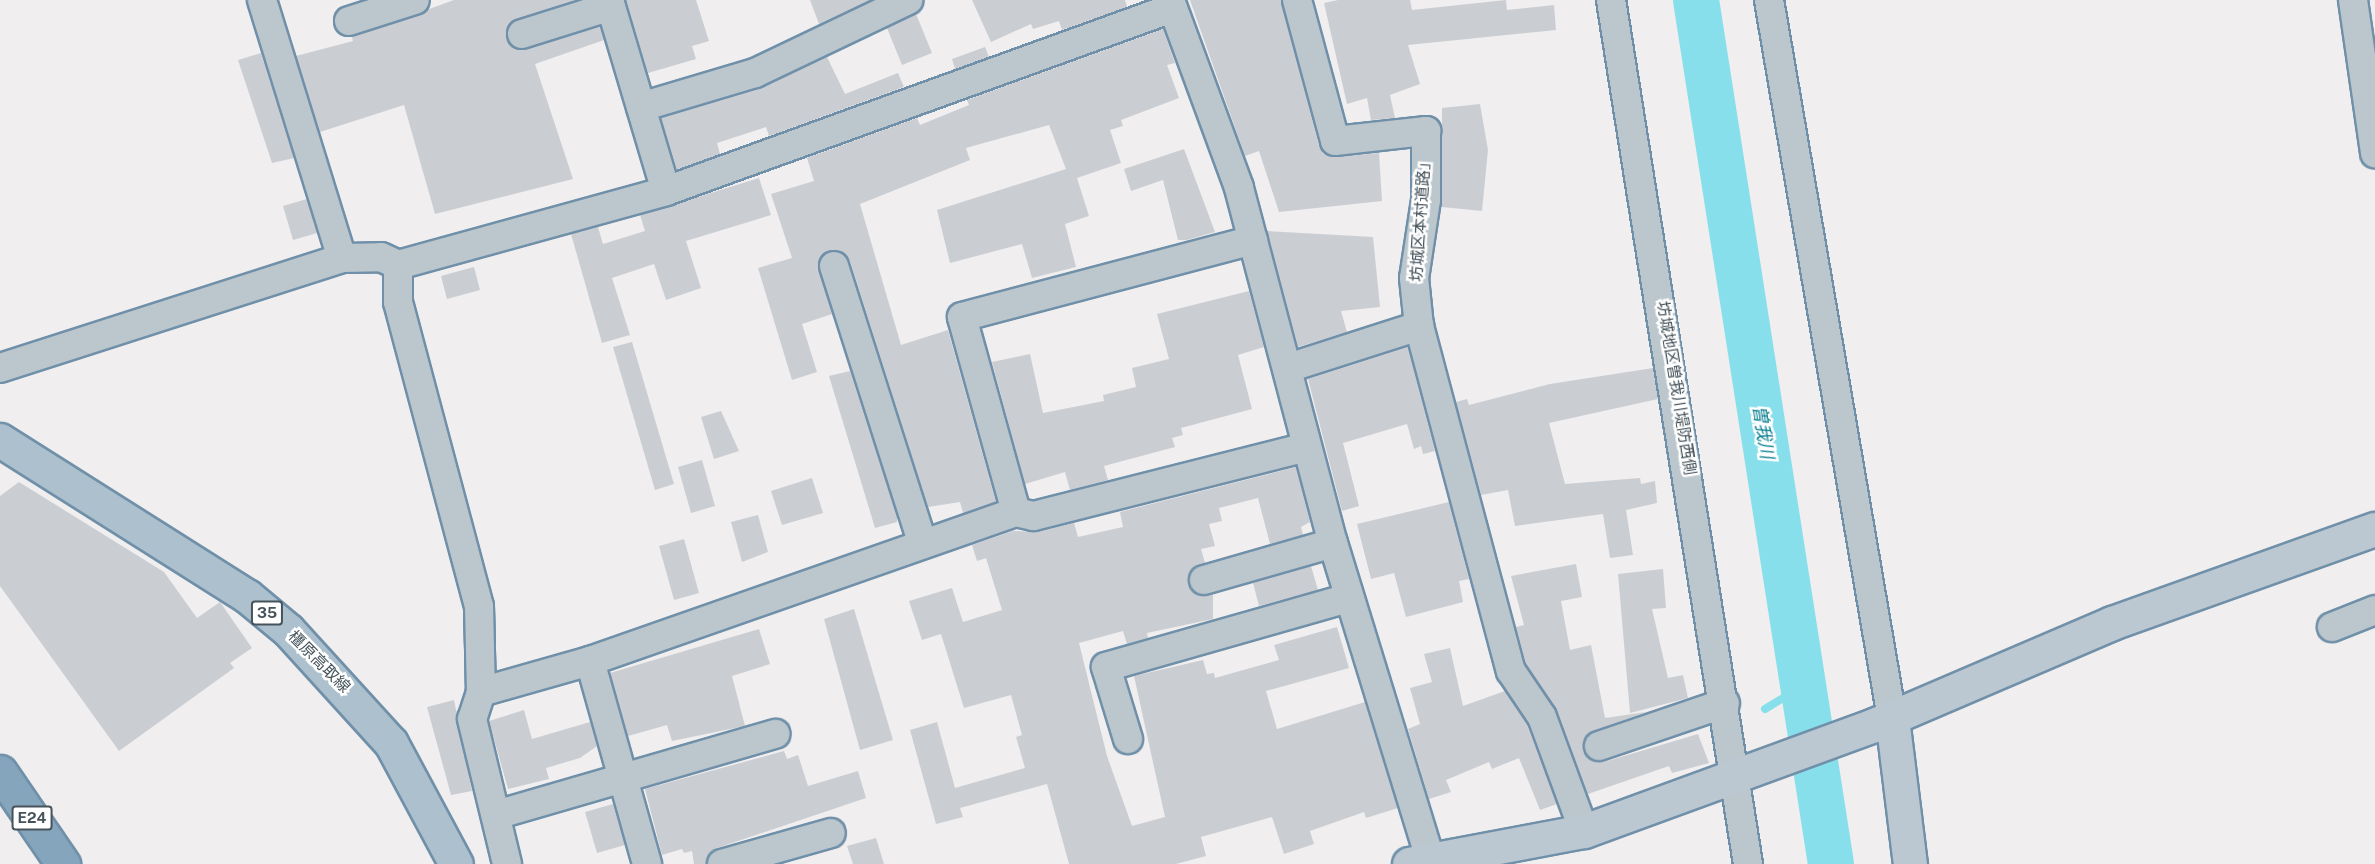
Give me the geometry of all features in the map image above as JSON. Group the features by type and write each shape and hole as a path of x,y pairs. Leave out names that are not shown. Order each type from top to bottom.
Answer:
{"highway":[{"name":"E24","path":"0,772 63,864"}],"main road":[{"name":"橿原高取線","path":"0,440 246,596 288,630 391,743 456,864"}],"street":[{"path":"262,0 342,258"},
{"path":"349,21 415,0"},
{"path":"641,107 755,73 908,0"},
{"name":"坊城区本村道路」","path":"1297,0 1335,141 1426,131 1426,200 1414,278 1419,326"},
{"name":"坊城地区曽我川堤防西側","path":"1611,0 1725,703 1742,774 1748,864"},
{"path":"1769,0 1883,722 1910,864"},
{"path":"2354,0 2375,153"},
{"path":"522,34 610,3 666,191"},
{"path":"0,368 342,258 381,258 398,265 666,191 1171,4 1253,240 1288,368 1306,447 1424,862 1584,831 1883,722 2112,623 2375,530"},
{"path":"1016,512 962,316 1253,240"},
{"path":"398,265 398,302 479,606 481,692 472,719 507,864"},
{"path":"834,266 922,541"},
{"path":"1288,368 1419,326 1511,671 1542,717 1584,831"},
{"path":"481,692 590,661 922,541 1016,512 1034,516 1306,447"},
{"path":"1204,580 1333,543"},
{"path":"1128,739 1106,667 1349,598"},
{"path":"2332,627 2375,610"},
{"path":"590,661 647,864"},
{"path":"1599,746 1725,703"},
{"path":"496,815 775,734"},
{"path":"722,864 831,833"}],"building":[{"path":"454,0 575,0 510,22 507,39 519,50 600,27 604,40 535,64 573,179 435,214 404,105 320,132 296,56 353,41 352,37"},
{"path":"626,0 696,0 709,41 692,46 696,59 648,73"},
{"path":"810,0 870,0 819,24"},
{"path":"972,0 1125,0 1127,7 1062,30 1059,21 1033,29 1031,24 991,42"},
{"path":"1190,0 1281,0 1323,154 1336,157 1379,153 1382,201 1279,212 1259,151 1245,156"},
{"path":"1338,0 1410,0 1412,10 1506,0 1507,10 1554,5 1556,30 1408,45 1420,84 1390,95 1395,118 1371,120 1367,98 1347,104 1324,3"},
{"path":"916,14 932,53 902,65 887,28"},
{"path":"1163,29 1175,63 1167,65 1179,98 1121,120 1123,126 1110,130 1121,163 1077,178 1089,216 1065,224 1076,267 1032,278 1022,244 950,263 937,210 1066,169 1049,125 966,148 970,160 860,204 901,345 948,330 996,502 963,513 960,502 928,507 850,261 838,250 828,251 818,263 832,314 802,324 817,372 792,380 758,268 792,258 771,194 814,181 807,158 917,118 920,125 969,105 967,100"},
{"path":"985,47 989,57 955,69 952,59"},
{"path":"261,53 294,158 272,163 238,60"},
{"path":"827,57 845,94 898,73 904,87 769,136 766,127 717,143 720,154 677,170 661,118 760,89"},
{"path":"1480,104 1488,150 1482,211 1442,207 1442,108"},
{"path":"1184,149 1215,232 1187,240 1178,240 1163,180 1131,191 1124,169"},
{"path":"759,178 771,215 686,241 701,288 666,300 654,264 612,278 630,335 602,343 571,234 598,227 603,244 645,231 640,215"},
{"path":"307,199 317,233 293,240 283,206"},
{"path":"1267,231 1373,237 1380,307 1341,311 1347,332 1298,347"},
{"path":"474,267 480,290 447,299 441,276"},
{"path":"1249,291 1264,347 1238,355 1252,409 1181,428 1183,435 1172,438 1175,447 1104,466 1108,480 1070,490 1065,472 1025,484 992,362 1030,354 1043,413 1104,401 1103,395 1136,387 1132,368 1169,359 1157,314"},
{"path":"632,342 674,484 655,490 613,347"},
{"path":"1408,347 1435,451 1423,454 1421,446 1414,449 1407,424 1343,443 1359,506 1342,511 1308,379"},
{"path":"1653,368 1658,399 1549,423 1565,484 1640,478 1641,484 1655,481 1657,503 1626,510 1633,555 1610,558 1603,514 1515,526 1508,490 1481,495 1456,402 1467,399 1469,405 1550,384"},
{"path":"850,371 897,516 897,522 875,528 829,376"},
{"path":"721,411 739,451 714,459 701,417"},
{"path":"702,460 715,506 691,513 678,467"},
{"path":"1296,467 1310,522 1301,527 1303,535 1270,544 1258,498 1219,508 1222,521 1209,524 1215,546 1201,549 1205,563 1192,569 1188,584 1199,596 1213,595 1213,619 1147,633 1148,638 1127,644 1123,631 1079,643 1107,756 1132,826 1165,817 1134,676 1203,660 1207,674 1214,673 1215,678 1279,660 1274,645 1337,627 1349,668 1266,691 1277,729 1365,702 1398,808 1366,818 1364,812 1310,831 1314,844 1284,854 1272,817 1201,837 1206,856 1176,864 1069,864 1047,784 960,808 963,817 936,824 910,730 937,722 955,788 1025,768 1016,737 1022,735 1011,695 964,708 941,634 922,640 909,601 952,588 963,622 1002,610 986,558 977,561 972,545 1013,531 1038,532 1074,523 1078,537 1123,527 1120,512"},
{"path":"812,478 823,513 782,525 771,491"},
{"path":"19,482 164,572 197,618 220,602 252,648 230,663 234,668 119,751 0,586 0,496"},
{"path":"1449,502 1469,579 1459,581 1463,602 1406,617 1394,573 1371,579 1357,524"},
{"path":"758,515 768,552 742,562 731,522"},
{"path":"684,539 699,593 674,600 659,546"},
{"path":"1576,564 1582,597 1561,601 1570,650 1591,645 1605,718 1646,712 1593,731 1583,742 1584,752 1604,762 1698,734 1709,763 1672,773 1669,766 1588,794 1557,711 1526,664 1516,627 1524,625 1511,576"},
{"path":"1311,566 1318,590 1259,606 1253,583"},
{"path":"1663,569 1666,608 1652,609 1668,678 1683,675 1688,698 1630,713 1618,574"},
{"path":"854,609 893,740 860,750 824,619"},
{"path":"759,629 770,664 732,676 745,726 672,741 667,725 628,736 610,673"},
{"path":"1450,648 1463,706 1505,691 1527,725 1557,804 1540,810 1519,758 1492,769 1489,762 1446,780 1451,792 1429,799 1408,729 1420,724 1410,688 1432,682 1424,654"},
{"path":"454,700 472,791 451,795 427,707"},
{"path":"524,710 532,739 590,722 597,746 580,758 546,768 549,779 508,789 489,721"},
{"path":"784,751 787,759 798,755 808,786 858,771 866,798 717,848 706,864 694,864 692,851 684,853 682,849 662,855 645,789"},
{"path":"613,804 625,845 597,853 585,812"},
{"path":"876,838 884,864 853,864 847,846"}],"waterway":[{"name":"曽我川","path":"1696,0 1831,864"},
{"path":"1765,709 1801,687"}]}
